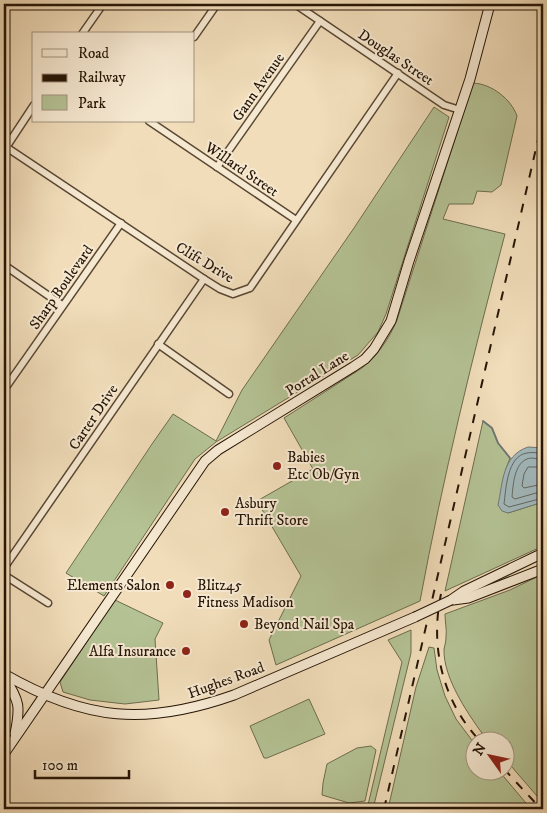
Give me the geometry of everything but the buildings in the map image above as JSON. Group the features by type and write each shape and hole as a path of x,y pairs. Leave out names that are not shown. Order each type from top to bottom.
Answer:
{"street":[{"path":"83,32 103,4"},
{"path":"195,36 217,4"},
{"name":"Douglas Street","path":"295,4 444,106 460,110"},
{"name":"Portal Lane","path":"4,754 205,461 218,450 365,359 381,340 391,321 460,110 490,4"},
{"name":"Gann Avenue","path":"218,167 320,21"},
{"name":"Clift Drive","path":"5,148 204,279 220,289 233,294 250,288 398,73"},
{"path":"5,148 32,108"},
{"name":"Willard Street","path":"150,122 296,220"},
{"name":"Sharp Boulevard","path":"4,390 121,223"},
{"path":"4,265 62,305"},
{"name":"Carter Drive","path":"4,568 204,279"},
{"path":"158,344 229,394"},
{"name":"Hughes Road","path":"4,675 44,696 74,706 111,714 170,713 210,704 414,617 543,553"},
{"name":"Hughes Road","path":"451,600 468,598 543,569"},
{"path":"4,575 48,603"},
{"path":"4,675 18,702 19,711 15,738"}],"green space":[{"path":"473,83 494,89 505,98 517,116 501,185 492,192 477,191 473,204 449,204 443,219 505,234 459,416 438,508 420,601 276,665 269,640 301,576 257,501 313,469 284,418 362,368 378,352 390,334 397,320"},
{"path":"434,107 449,117 386,314 378,332 358,355 216,442 195,459 104,596 66,573 173,414 216,441 242,390 354,228"},
{"path":"483,421 492,428 498,443 510,458 506,469 508,513 543,502 543,546 445,591"},
{"path":"543,574 543,803 514,769 514,730 480,730 459,697 448,673 445,661 445,614 510,590"},
{"path":"115,600 163,623 155,639 159,700 125,704 90,700 63,692 60,682"},
{"path":"411,630 411,653 373,809 367,809 402,662 388,640"},
{"path":"429,647 434,648 437,670 445,696 456,719 464,730 464,780 507,780 531,809 388,809 416,687"},
{"path":"309,699 325,734 264,758 250,726"},
{"path":"371,746 376,750 365,801 349,803 322,795 327,764 357,748"}],"water":[{"path":"528,447 543,448 543,502 508,513 502,511 498,505 508,463 519,451"}],"waterway":[{"path":"483,421 492,428 498,443 510,458"}],"railway":[{"path":"384,809 543,118"},
{"path":"441,594 437,633 442,672 456,708 471,730"},
{"path":"514,780 541,809"}],"place":[{"name":"Babies Etc Ob/Gyn","path":"277,466"},
{"name":"Asbury Thrift Store","path":"225,512"},
{"name":"Elements Salon","path":"170,585"},
{"name":"Blitz45 Fitness Madison","path":"187,594"},
{"name":"Beyond Nail Spa","path":"244,624"},
{"name":"Alfa Insurance","path":"186,651"}]}
